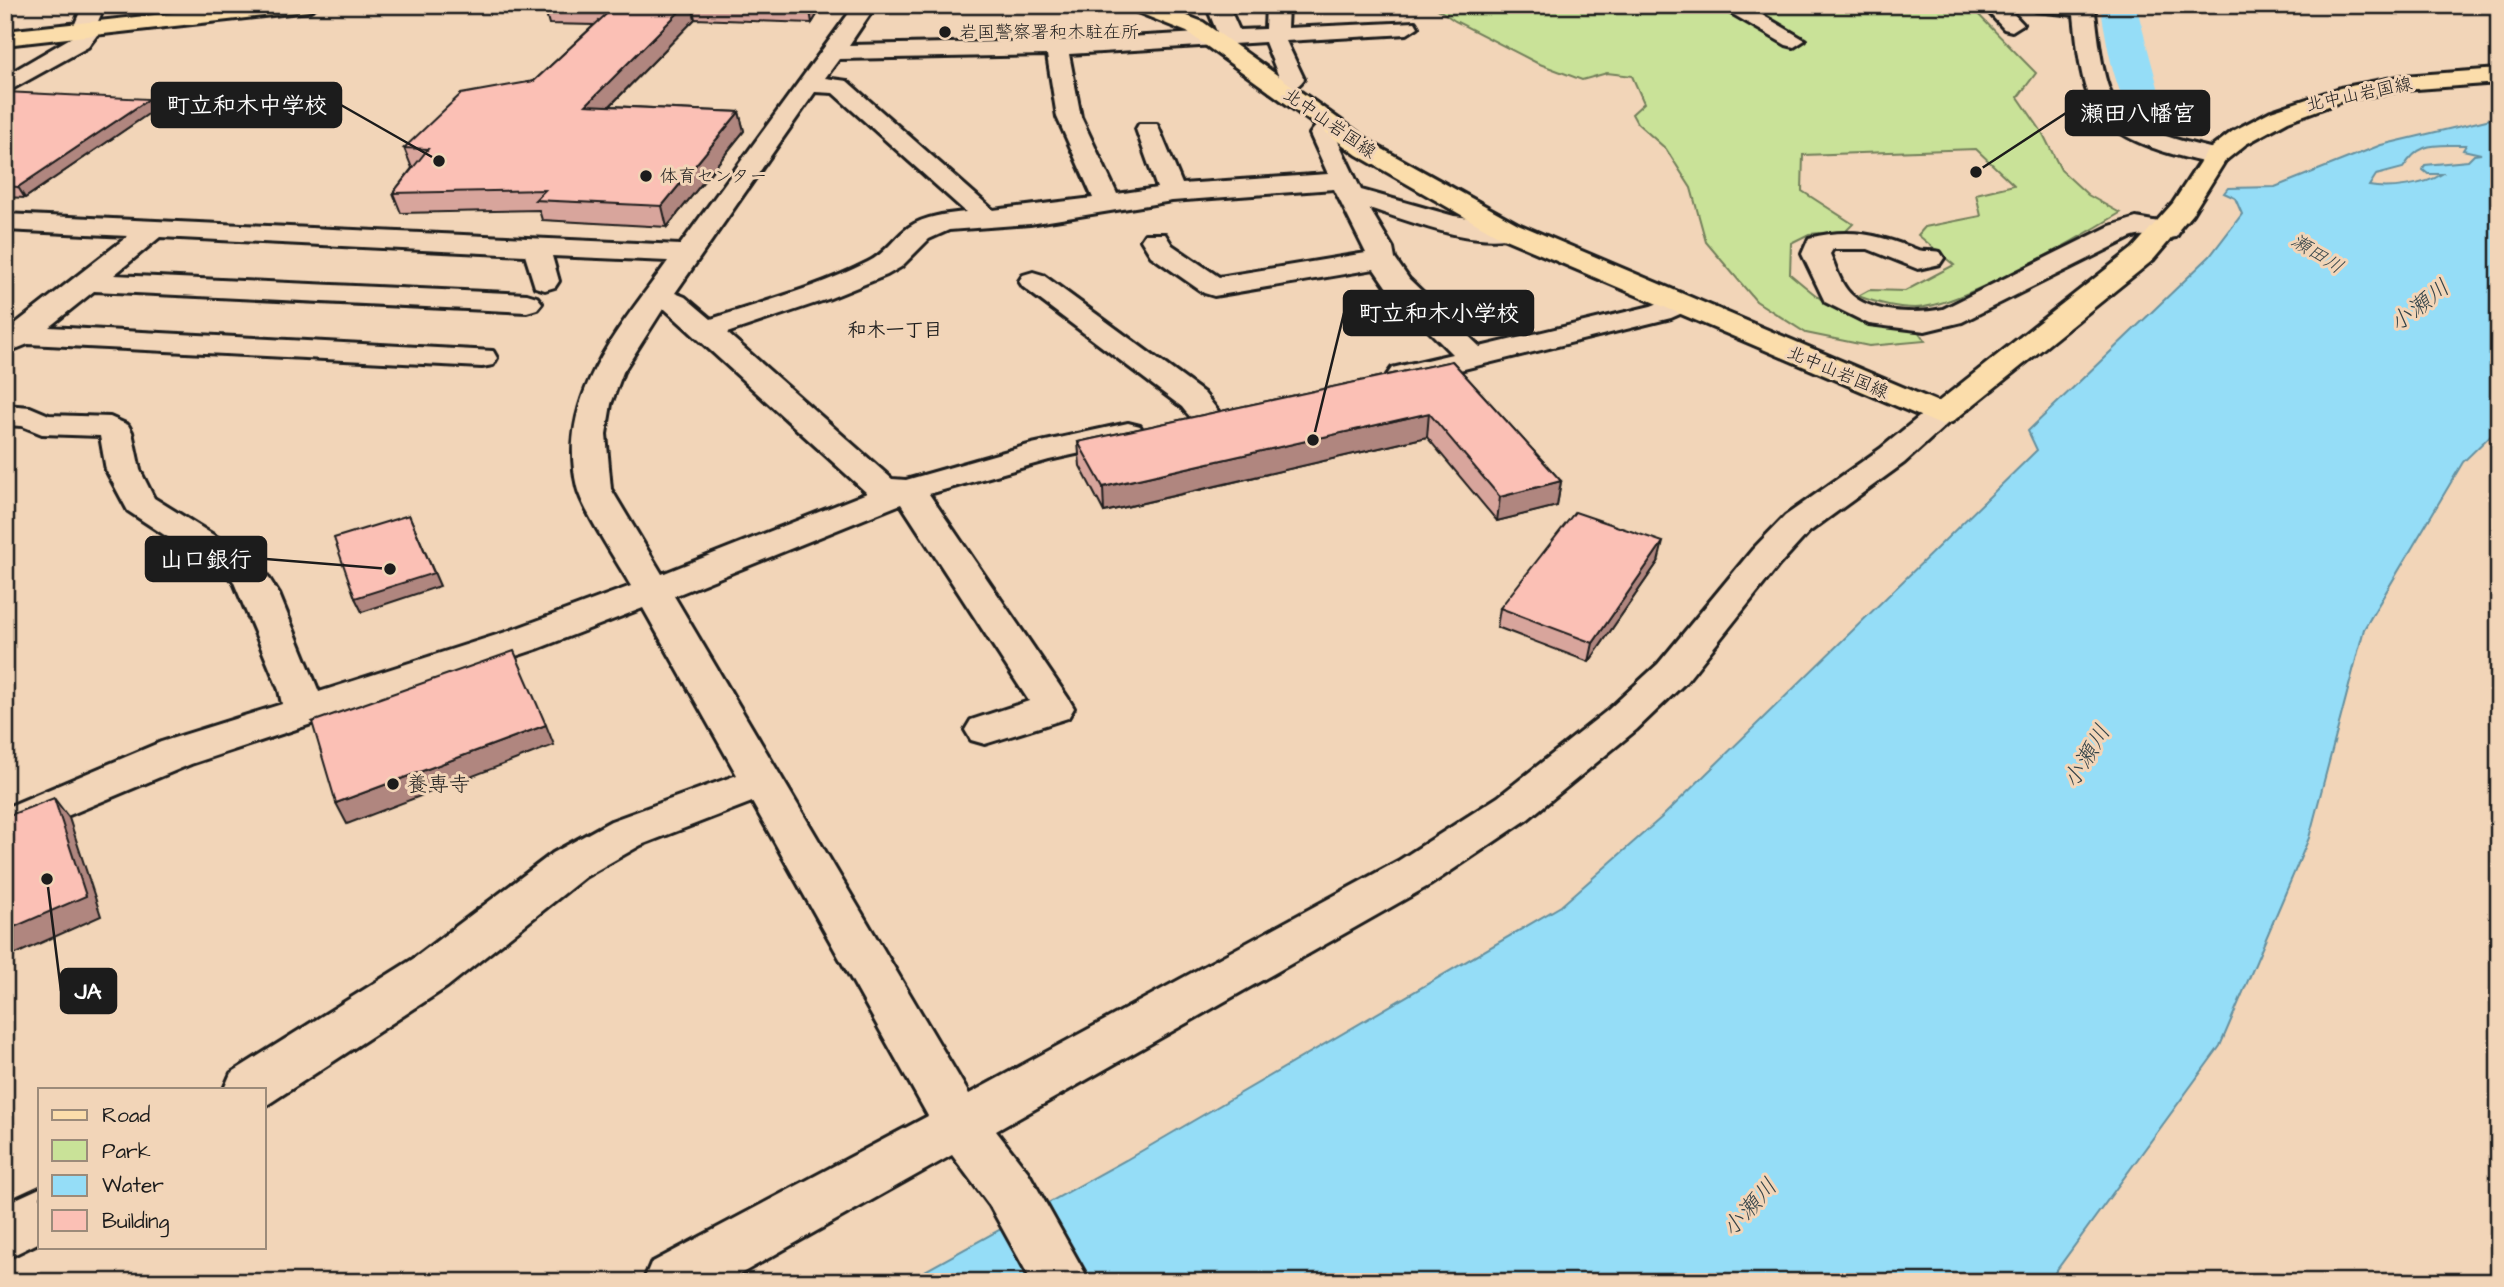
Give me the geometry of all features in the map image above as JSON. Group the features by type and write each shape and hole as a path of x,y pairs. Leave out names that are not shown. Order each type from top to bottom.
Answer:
{"main road":[{"path":"5,38 89,31 309,5"},
{"name":"北中山岩国線","path":"1140,5 1222,38 1278,87 1330,126 1366,150 1508,230 1941,415 2143,254 2166,231 2215,157 2230,144 2272,118 2307,103 2397,83 2499,76"}],"street":[{"path":"5,86 80,42 89,31 85,26 93,5"},
{"path":"866,5 835,52 617,353 601,384 589,418 588,450 594,489 650,589 764,781 960,1125 1009,1189 1062,1282"},
{"path":"1217,5 1222,38"},
{"path":"1277,5 1275,35 1292,79 1278,87"},
{"path":"1727,5 1794,40"},
{"path":"1992,5 2012,24"},
{"path":"2036,5 2083,8 2100,99 2119,119 2141,134 2215,157"},
{"path":"835,52 1057,48 1408,27"},
{"path":"1057,48 1069,117 1108,202"},
{"path":"811,85 839,86 980,211 981,218"},
{"path":"1330,126 1322,134 1347,189 1379,248 1381,259 1399,285 1475,359"},
{"path":"1148,129 1172,193"},
{"path":"707,330 818,293 877,269 891,261 919,233 944,222 1030,216 1172,193 1347,189 1365,198 1454,224 1485,231 1508,230"},
{"path":"5,222 687,254"},
{"path":"1930,258 1917,261 1896,249 1849,239 1819,244 1816,254 1835,296 1878,318 1925,322 1952,316 2120,232 2136,226 2166,231"},
{"path":"13,341 154,229"},
{"path":"191,343 309,236"},
{"path":"1155,240 1161,250 1214,287 1381,259"},
{"path":"88,282 253,288 536,292 538,256 545,247"},
{"path":"5,826 176,753 523,640 944,478 1044,450 1219,413 1193,400 1033,281"},
{"path":"657,296 675,303 707,330 883,489 909,490"},
{"path":"1367,382 1475,359 1661,312 1679,304"},
{"path":"13,341 191,343 482,358"},
{"path":"5,415 30,417 42,424 110,427 116,432 123,470 141,504 247,572 260,594 299,690 303,711"},
{"path":"671,1282 1414,873 1513,808 1622,720 1672,673 1766,557 1797,524 1892,456 1941,415"},
{"path":"909,490 1054,708 985,730"},
{"path":"251,1088 430,973 569,865 626,833 764,781"},
{"path":"5,1233 38,1214"}],"green space":[{"path":"1432,5 1969,5 2036,73 2018,97 2042,132 2061,170 2088,195 2120,213 2019,270 1960,296 1935,305 1915,308 1893,306 1858,296 1869,290 1905,291 1954,265 1918,235 1925,227 1981,216 1976,194 2014,185 1976,149 1803,155 1802,191 1853,224 1846,231 1809,234 1791,243 1790,274 1822,300 1848,316 1877,325 1918,331 1925,341 1869,346 1806,333 1756,301 1706,242 1691,188 1666,149 1637,123 1632,114 1644,103 1632,76 1607,73 1582,80 1537,63 1455,21"}],"water":[{"name":"小瀬川","path":"2499,117 2499,427 2463,462 2364,629 2309,838 2220,1046 2048,1282 905,1282 1126,1160 1561,906 1662,817 2037,450 2028,431 2210,256 2242,214 2235,198 2224,193 2228,188 2275,187 2381,145","holes":["2466,145 2463,150 2481,154 2474,155 2468,161 2425,165 2423,170 2428,174 2442,174 2417,184 2396,187 2369,186 2376,175 2403,168 2416,153 2430,146"]}],"building":[{"path":"545,5 686,5 586,105 739,112 662,206 535,200 545,190 393,193 428,149 404,148 461,94 534,81 613,8"},
{"path":"5,92 149,99 18,187 5,186"},
{"path":"1452,361 1561,481 1500,497 1429,413 1103,487 1078,442"},
{"path":"1575,512 1663,542 1593,643 1500,608"},
{"path":"409,515 434,573 355,598 334,538"},
{"name":"養専寺","path":"514,651 546,725 336,803 312,722"},
{"path":"54,798 86,896 5,931 5,817"}],"waterway":[{"name":"瀬田川","path":"2118,5 2139,94 2165,122"}],"place":[{"name":"岩国警察署和木駐在所","path":"945,32"},
{"name":"町立和木中学校","path":"439,161"},
{"name":"瀬田八幡宮","path":"1976,172"},
{"name":"体育センター","path":"646,176"},
{"name":"町立和木小学校","path":"1313,440"},
{"name":"山口銀行","path":"390,569"},
{"name":"養専寺","path":"393,784"},
{"name":"JA","path":"47,879"}],"district":[{"name":"和木一丁目","path":"895,329"}]}
